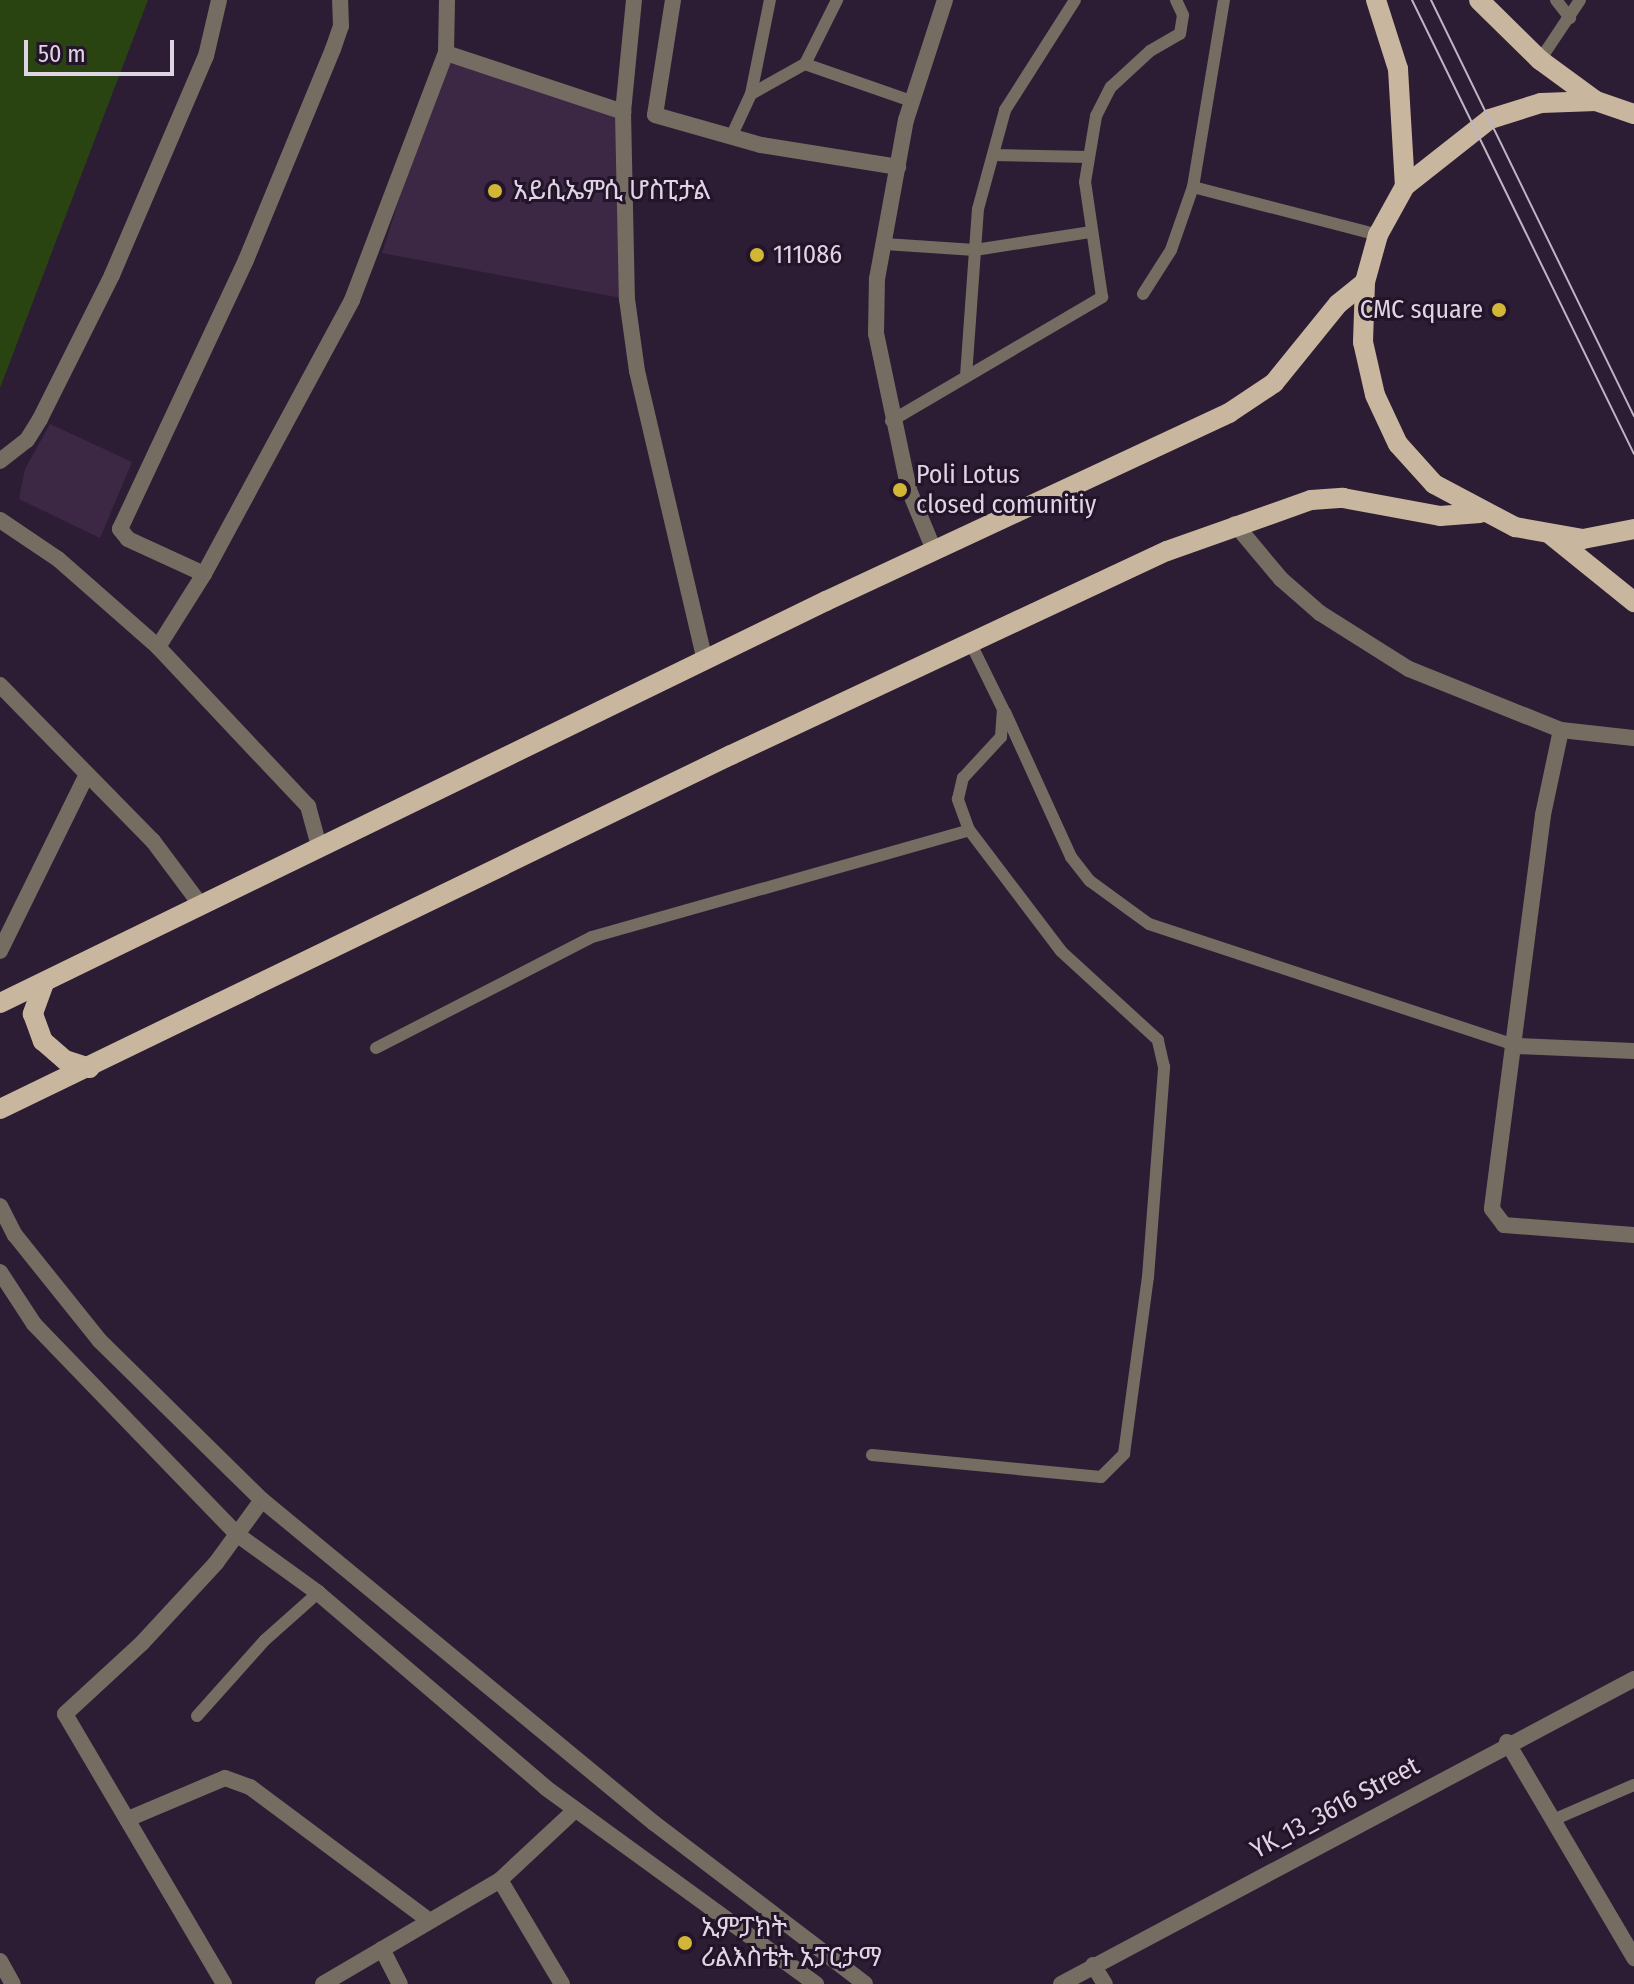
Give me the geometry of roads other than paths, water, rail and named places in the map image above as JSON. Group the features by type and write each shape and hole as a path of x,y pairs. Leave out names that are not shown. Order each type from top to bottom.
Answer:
{"main road":[{"path":"1376,0 1398,69 1405,186"},
{"path":"1479,0 1540,60 1596,101 1634,114"},
{"path":"1596,101 1541,103 1490,119 1405,186 1378,235 1365,282 1363,342 1375,395 1398,444 1434,484 1480,513 1551,535 1583,539 1634,529"},
{"path":"0,1003 705,660 1255,399 1338,304 1365,282"},
{"path":"0,1109 731,755 1235,524 1311,500 1343,498 1440,516 1480,513"},
{"path":"1551,535 1634,602"},
{"path":"44,983 33,1014 43,1041 65,1060 90,1068"}],"street":[{"path":"0,461 27,440 40,419 112,275 206,56 219,0"},
{"path":"204,574 128,539 120,529 246,260 333,49 341,26 340,0"},
{"path":"158,647 204,574 352,300 446,53 447,0"},
{"path":"634,0 623,112 627,299 637,371 705,660"},
{"path":"673,0 655,115 731,137 898,167"},
{"path":"934,550 909,490 891,421 876,334 885,244 911,101 945,0"},
{"path":"446,53 623,112"},
{"path":"0,520 58,559 158,647 308,806 319,846"},
{"path":"1235,524 1281,579 1333,621 1409,669 1561,730 1634,738"},
{"path":"0,685 153,841 200,904"},
{"path":"1561,730 1543,815 1495,1219 1504,1225 1634,1235"},
{"path":"0,951 87,774"},
{"path":"1517,1046 1634,1051"},
{"path":"0,1206 15,1235 99,1340 262,1500 654,1823 865,1984"},
{"path":"0,1272 34,1324 238,1535 318,1593 575,1810 816,1984"},
{"path":"224,1984 65,1714 142,1643 238,1535 262,1500"},
{"name":"YK_13_3616 Street","path":"1061,1984 1507,1742 1634,1679"},
{"path":"1507,1742 1634,1958"},
{"path":"128,1819 225,1778 250,1787 427,1919"},
{"path":"323,1984 427,1919 500,1880 575,1810"},
{"path":"500,1880 562,1984"},
{"path":"382,1949 400,1984"},
{"path":"0,1961 13,1984"},
{"path":"1093,1965 1105,1984"}],"lane":[{"path":"731,137 751,94 770,0"},
{"path":"751,94 805,64 837,0"},
{"path":"966,376 978,209 1005,110 1075,0"},
{"path":"891,421 1102,297 1085,182 1096,116 1111,87 1150,51 1180,34 1183,15 1176,0"},
{"path":"1143,294 1171,250 1193,187 1224,0"},
{"path":"1556,0 1570,18"},
{"path":"1540,60 1580,0"},
{"path":"805,64 911,101"},
{"path":"993,155 1089,157"},
{"path":"1193,187 1378,235"},
{"path":"885,244 975,250 1090,232"},
{"path":"971,644 1071,857 1090,881 1149,924 1517,1046"},
{"path":"872,1455 1101,1477 1124,1454 1158,1168 1164,1067 1158,1040 1061,951 969,830 958,799 963,778 1001,737 1003,709"},
{"path":"376,1048 592,937 969,830"},
{"path":"197,1716 265,1640 318,1593"},
{"path":"1553,1820 1634,1785"}],"tram line":[{"path":"1412,0 1634,454"},
{"path":"1431,0 1634,416"}],"place":[{"name":"አይሲኤምሲ ሆስፒታል","path":"495,191"},
{"name":"111086","path":"757,255"},
{"name":"CMC square","path":"1499,310"},
{"name":"Poli Lotus closed comunitiy","path":"900,490"},
{"name":"ኢምፓክት ሪልእስቴት አፓርታማ","path":"685,1943"}]}
